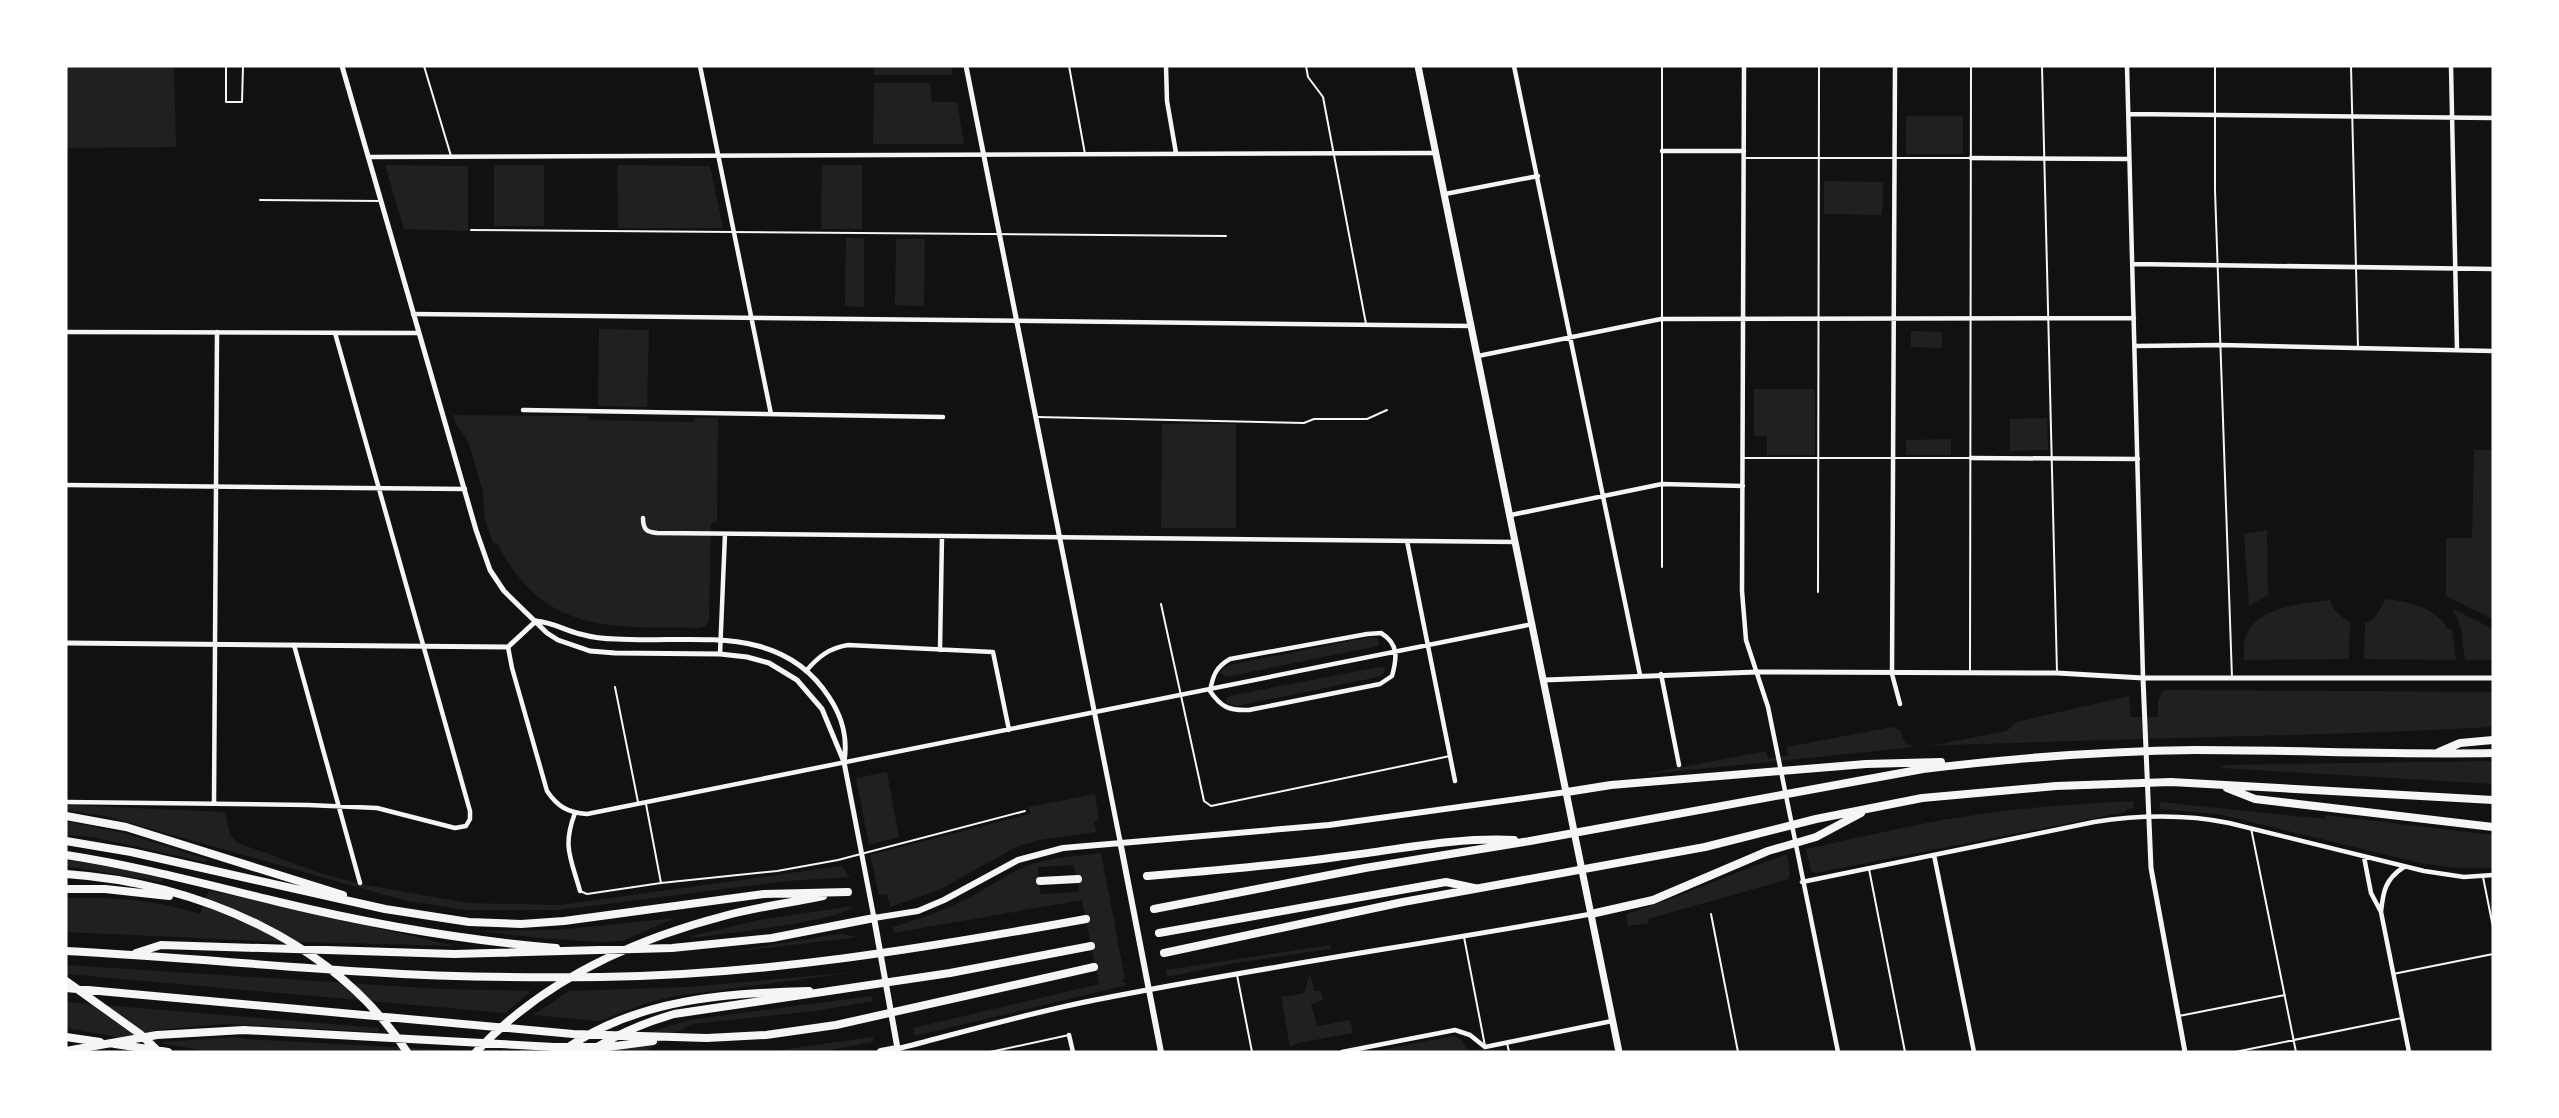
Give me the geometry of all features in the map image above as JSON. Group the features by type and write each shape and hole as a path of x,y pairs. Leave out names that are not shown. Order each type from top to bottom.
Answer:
{"highway":[{"path":"2434,754 2460,743 2493,740"},
{"path":"1154,909 1365,868 1530,841 1923,769 1987,761 2076,754 2193,750 2493,753"},
{"path":"1567,792 1611,785 1866,764 1987,761"},
{"path":"1164,953 1479,888 1705,847 1816,819 1922,798 2026,788 2137,783 2493,799"},
{"path":"2220,786 2255,799 2493,826"},
{"path":"1591,914 1653,900 1768,852 1816,837 1867,810"},
{"path":"66,816 126,826 385,909"},
{"path":"1147,876 1323,859 1491,839 1530,841"},
{"path":"66,841 132,852 385,909 469,922 521,924 564,921 764,894 848,892 727,915 686,926 585,968 520,1010 476,1052"},
{"path":"66,855 112,862 279,902 420,932 498,943 591,951"},
{"path":"66,874 138,884 228,910 269,930 314,956 356,991 407,1052"},
{"path":"1040,881 1078,879"},
{"path":"1159,933 1446,882 1479,888"},
{"path":"66,889 105,889 197,901"},
{"path":"132,954 161,945 442,953 672,948 761,939 874,918"},
{"path":"66,951 373,973 603,977 727,970 848,958 941,945 1086,919"},
{"path":"590,1052 617,1035 649,1021 674,1014 950,973 1091,946"},
{"path":"66,988 573,1034 672,1038 766,1035 836,1026 1094,967"},
{"path":"66,981 140,1034 159,1052"},
{"path":"558,1050 613,1022 677,1003 776,992 845,990"},
{"path":"66,1051 157,1035 244,1030 558,1050 608,1047 672,1038"},
{"path":"66,1037 168,1052"},
{"path":"881,1052 898,1050"}],"main road":[{"path":"1418,66 1619,1052"},
{"path":"898,1050 874,918 918,911 944,900 1018,860 1063,848 1120,841 1329,825 1567,792"},
{"path":"1120,841 1161,1052"}],"street":[{"path":"342,66 412,314 490,570 504,591 547,633 558,640 590,651 720,654 769,663 797,680 822,710 844,762 874,918"},
{"path":"700,66 771,414"},
{"path":"966,66 1120,841"},
{"path":"1166,66 1167,101 1176,153"},
{"path":"1514,66 1640,675"},
{"path":"1744,66 1743,609 1746,640 1768,707 1776,744 1838,1052"},
{"path":"1895,66 1892,674 1900,704"},
{"path":"2127,66 2147,803 2151,868 2185,1052"},
{"path":"2451,66 2457,350"},
{"path":"2129,114 2493,118"},
{"path":"1662,151 1744,151"},
{"path":"368,157 1436,153"},
{"path":"1971,158 2130,159"},
{"path":"1445,194 1538,176"},
{"path":"2133,264 2493,269"},
{"path":"412,314 1472,326"},
{"path":"1478,356 1661,319 2134,318"},
{"path":"66,332 418,333"},
{"path":"214,803 217,332"},
{"path":"66,802 214,803 377,808 455,828 466,826 470,819 470,811 335,333"},
{"path":"2135,346 2221,345 2493,351"},
{"path":"523,410 943,417"},
{"path":"1971,458 2138,459"},
{"path":"1511,515 1662,484 1743,486"},
{"path":"66,485 465,489"},
{"path":"643,518 644,528 651,532 1516,542"},
{"path":"720,654 724,534"},
{"path":"940,650 942,536"},
{"path":"1407,541 1455,781"},
{"path":"66,643 508,646 536,621 551,622 592,637 721,640 775,650 795,661 822,686 842,720 847,744 844,762"},
{"path":"508,646 545,786 560,807 575,813 586,814 1210,691 1533,624"},
{"path":"1381,633 1390,639 1396,652 1392,676 1380,684 1249,710 1233,711 1221,706 1210,691 1212,675 1219,666 1230,659 1381,633"},
{"path":"294,645 360,883"},
{"path":"806,671 823,653 848,645 993,652 1008,730"},
{"path":"1544,680 1757,672 2057,673 2143,678 2493,678"},
{"path":"1661,674 1679,765"},
{"path":"575,813 568,831 567,844 580,891"},
{"path":"1802,882 2094,822 2148,817 2197,818 2251,828 2444,875 2493,875"},
{"path":"1934,855 1974,1052"},
{"path":"2364,857 2371,893 2381,912 2409,1052"},
{"path":"2381,912 2388,880 2404,867"},
{"path":"898,1050 1093,1000 1236,973 1464,937 1591,914"},
{"path":"1342,1052 1446,1031 1463,1032 1484,1049 1507,1042 1612,1021"},
{"path":"1069,1035 1073,1052"}],"lane":[{"path":"226,66 226,102 242,102 243,66"},
{"path":"424,66 451,156"},
{"path":"1070,66 1085,154"},
{"path":"1306,66 1308,77 1323,97 1366,325"},
{"path":"1662,66 1662,567"},
{"path":"1818,592 1819,66"},
{"path":"1970,674 1971,66"},
{"path":"2042,66 2057,673"},
{"path":"2215,66 2218,265 2232,678"},
{"path":"2351,66 2358,348"},
{"path":"1744,158 1971,158"},
{"path":"260,200 380,201"},
{"path":"471,230 1226,236"},
{"path":"1037,417 1304,423 1314,418 1367,419 1387,410"},
{"path":"1744,458 1971,458"},
{"path":"1161,604 1204,801 1211,806 1450,756"},
{"path":"615,687 638,804"},
{"path":"646,803 661,884"},
{"path":"580,891 587,894 777,871 862,855 1025,811"},
{"path":"2251,828 2296,1052"},
{"path":"1869,869 1905,1052"},
{"path":"2483,876 2493,927"},
{"path":"1711,914 1738,1052"},
{"path":"1464,937 1484,1049"},
{"path":"2393,974 2493,954"},
{"path":"1236,973 1252,1052"},
{"path":"2178,1016 2285,995"},
{"path":"2235,1052 2402,1018"},
{"path":"990,1052 1069,1035"},
{"path":"1507,1042 1509,1052"}],"shaded area":[{"path":"66,66 174,66 176,147 66,148"},
{"path":"874,66 951,66 953,75 874,75"},
{"path":"874,83 930,83 932,102 957,102 964,144 873,144"},
{"path":"1906,116 1963,116 1963,154 1906,154"},
{"path":"385,165 468,166 468,231 404,229"},
{"path":"494,165 544,165 544,226 494,226"},
{"path":"617,165 710,166 723,228 618,228"},
{"path":"822,165 862,165 862,229 821,229"},
{"path":"1824,181 1883,182 1882,215 1824,214"},
{"path":"846,238 864,238 864,307 845,306"},
{"path":"896,239 925,239 924,306 895,305"},
{"path":"599,329 649,330 647,407 598,406"},
{"path":"1911,331 1942,332 1942,348 1911,347"},
{"path":"1754,389 1815,389 1815,455 1767,455 1767,436 1754,436"},
{"path":"453,415 588,416 589,420 694,422 695,418 718,418 717,522 711,523 709,620 705,626 666,628 607,625 557,610 535,595 515,573 497,543 493,543 485,519 483,492 468,441 456,424"},
{"path":"2047,418 2048,450 2010,451 2010,419"},
{"path":"1162,424 1236,424 1236,528 1161,528"},
{"path":"1951,439 1951,455 1906,455 1906,440"},
{"path":"2474,450 2493,450 2493,619 2446,596 2446,538 2472,538"},
{"path":"2267,530 2268,595 2249,606 2244,534"},
{"path":"2385,599 2421,606 2436,615 2448,629 2452,629 2456,660 2364,659 2365,623 2375,617"},
{"path":"2330,600 2337,613 2350,622 2349,659 2244,660 2246,636 2260,618 2282,608"},
{"path":"2453,609 2493,629 2493,660 2465,660 2461,628"},
{"path":"1370,637 1377,638 1378,646 1226,677 1220,673 1222,669 1230,665"},
{"path":"1379,667 1384,668 1385,672 1378,677 1237,706 1226,703 1229,696"},
{"path":"2164,690 2493,692 2493,727 1929,746 2007,731 2016,722 2129,696 2131,717 2158,717 2158,700"},
{"path":"1892,727 1900,730 1905,743 1915,747 1640,775 1766,751 1768,759 1788,755 1787,747"},
{"path":"2493,761 2493,784 2221,768 2225,765"},
{"path":"887,772 899,837 869,845 856,778"},
{"path":"1095,794 1099,820 1094,822 1096,832 1039,840 1016,847 939,890 890,907 887,894 879,895 870,855 1030,814 1029,807"},
{"path":"2133,801 2134,808 2126,809 2126,812 1815,873 1811,871 1806,849 1927,823 1989,813 2050,806"},
{"path":"2160,802 2325,819 2325,815 2493,835 2493,868 2455,868 2420,863 2218,814 2159,809"},
{"path":"66,805 225,812 230,835 238,843 320,873 360,884 468,903 560,905 841,866 850,877 788,881 559,910 465,910 403,900 105,816 66,810"},
{"path":"66,821 127,834 207,859 205,862 92,837 66,835"},
{"path":"1101,853 1125,979 1122,981 1127,985 915,1036 913,1028 1099,984 1082,900 893,933 893,927 958,903 1032,864 1058,858","holes":["1074,865 1079,892 1040,894 1038,867"]},
{"path":"1787,854 1789,879 1648,919 1649,923 1628,926 1626,914"},
{"path":"66,860 115,867 163,879 162,882 66,866"},
{"path":"209,890 456,946 264,941 66,932 66,898 134,900 167,905 200,914"},
{"path":"853,906 844,912 804,922 691,938 691,936 759,920"},
{"path":"675,918 622,941 539,938 477,931 557,930"},
{"path":"832,935 859,937 716,954"},
{"path":"1330,945 1330,949 1235,963 1167,977 1166,970"},
{"path":"66,965 439,989 531,991 505,1013 66,974"},
{"path":"857,972 675,996 647,1003 599,1021 533,1015 569,991 688,987"},
{"path":"1310,973 1314,991 1321,991 1323,1000 1311,1004 1317,1026 1350,1020 1353,1033 1298,1043 1290,1047 1281,997 1304,993"},
{"path":"871,996 874,1001 815,1011 692,1024 644,1052 609,1052 647,1033 689,1020"},
{"path":"66,1002 379,1028 378,1032 228,1024 154,1030 156,1044 66,1028"},
{"path":"1454,1036 1462,1040 1469,1052 1369,1052"},
{"path":"237,1037 466,1051 213,1052 162,1042"},
{"path":"873,1037 873,1042 819,1052 765,1052"}]}
